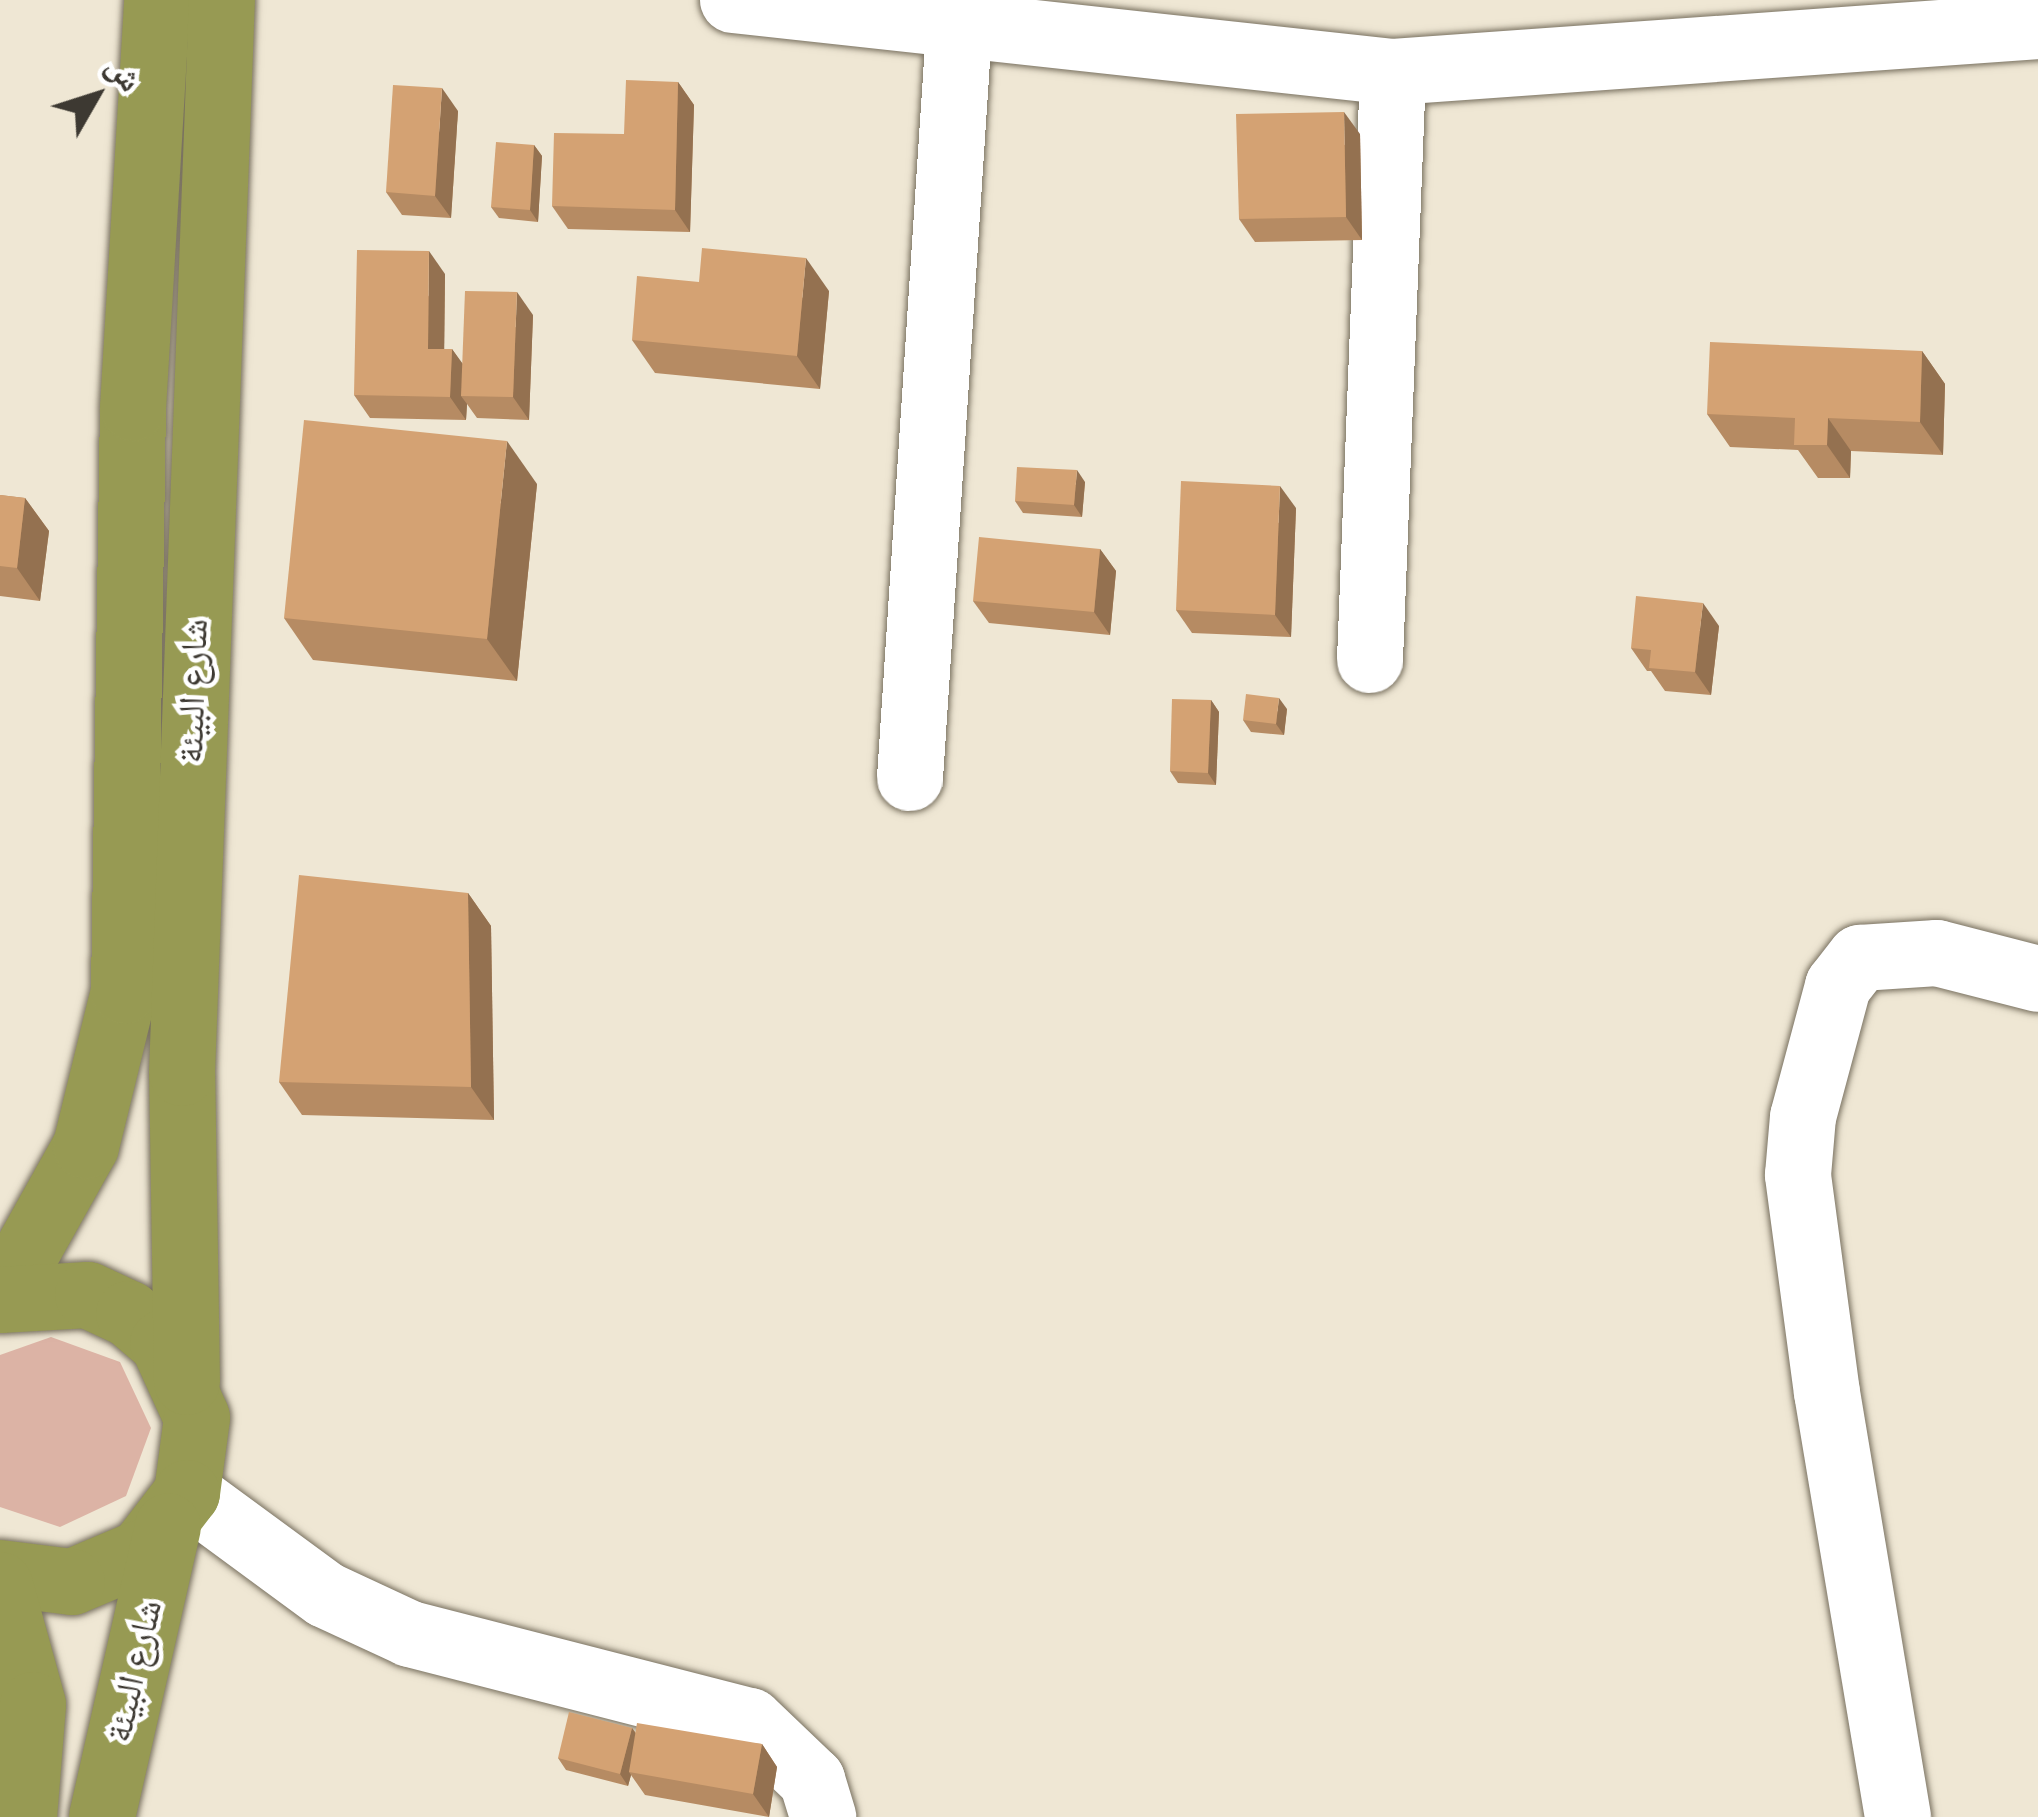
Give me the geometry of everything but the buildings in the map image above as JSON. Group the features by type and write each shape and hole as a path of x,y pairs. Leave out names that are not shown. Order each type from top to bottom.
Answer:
{"highway":[{"name":"شارع البيئة","path":"0,1300 93,1126 124,991 133,408 157,0"},
{"name":"شارع البيئة","path":"102,1817 197,1418 187,1382 182,1073 222,0"},
{"path":"0,1300 44,1291 109,1304 163,1342 187,1382"},
{"path":"0,1573 90,1577 178,1510"},
{"path":"0,1585 33,1705 24,1817"}],"street":[{"path":"734,0 959,30 1393,72 1653,26 2038,26"},
{"path":"910,778 959,30"},
{"path":"1370,660 1393,72"},
{"path":"1898,1817 1827,1393 1798,1175 1803,1117 1838,986 1860,958 1937,953 2038,980"},
{"path":"178,1510 326,1594 410,1634 749,1721 812,1780 823,1817"}],"shaded area":[{"path":"51,1337 120,1362 151,1428 126,1496 60,1527 0,1507 0,1355"}]}
